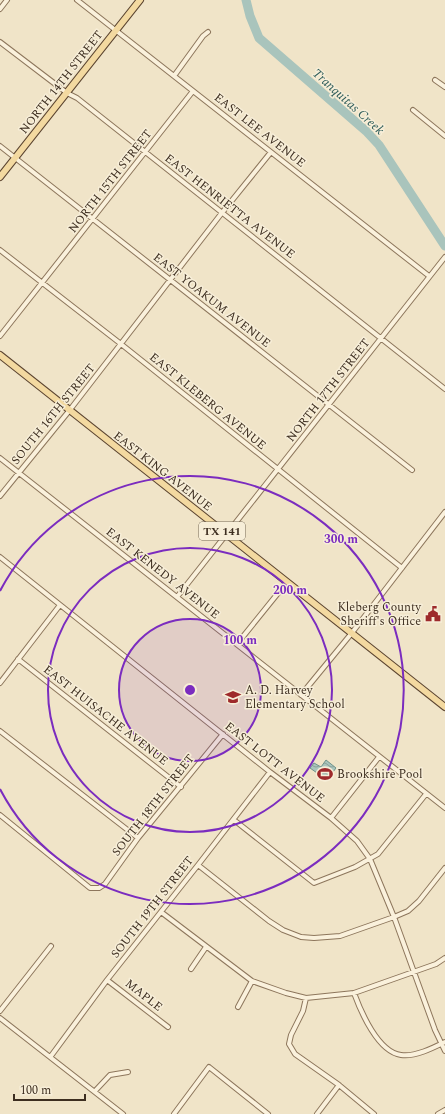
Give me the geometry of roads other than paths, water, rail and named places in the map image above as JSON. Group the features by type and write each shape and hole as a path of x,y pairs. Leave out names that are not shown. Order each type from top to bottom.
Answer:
{"main road":[{"name":"NORTH 14TH STREET","path":"0,177 140,0"},
{"name":"EAST KING AVENUE","path":"0,355 445,707"}],"street":[{"path":"0,9 7,0"},
{"name":"EAST LEE AVENUE","path":"77,0 430,276"},
{"path":"174,76 203,36 208,32"},
{"name":"EAST HENRIETTA AVENUE","path":"0,42 67,93 77,98 445,390"},
{"path":"435,80 445,87"},
{"name":"NORTH 15TH STREET","path":"0,336 193,91"},
{"path":"413,110 445,136"},
{"name":"EAST YOAKUM AVENUE","path":"0,146 412,470"},
{"name":"SOUTH 16TH STREET","path":"0,496 271,152"},
{"name":"EAST KLEBERG AVENUE","path":"0,250 121,344 402,568"},
{"name":"NORTH 17TH STREET","path":"177,597 445,257"},
{"name":"EAST KENEDY AVENUE","path":"0,458 445,808"},
{"path":"301,694 351,634 445,512"},
{"name":"EAST LOTT AVENUE","path":"0,558 270,772 331,818 357,841 370,859 394,917 413,972 445,1050"},
{"path":"237,644 287,582"},
{"path":"0,682 60,605"},
{"name":"EAST HUISACHE AVENUE","path":"18,659 181,787"},
{"path":"0,731 138,838"},
{"name":"SOUTH 18TH STREET","path":"0,815 90,888 99,888 105,884 138,838 223,734"},
{"path":"331,818 379,757"},
{"name":"SOUTH 19TH STREET","path":"51,1056 107,980 162,912 270,772"},
{"path":"234,820 314,883 355,867 378,854 426,794"},
{"path":"198,866 269,921 283,930 301,937 314,938 340,936 408,911 445,868"},
{"path":"162,912 252,981 286,993 306,998 354,993 436,964 445,958"},
{"path":"0,1012 51,946"},
{"path":"191,969 206,947"},
{"name":"MAPLE","path":"107,980 168,1027"},
{"path":"238,1007 252,981"},
{"path":"354,993 363,1016 370,1028 379,1040 394,1053 410,1055 443,1043"},
{"path":"306,998 303,1011 291,1034 289,1044 295,1054 339,1085 374,1114"},
{"path":"0,1018 51,1056 123,1114"},
{"path":"174,1114 209,1067 222,1079 268,1114"},
{"path":"94,1091 110,1075 128,1072"},
{"path":"317,1114 339,1085"},
{"path":"438,1114 445,1110"}],"water":[{"name":"Brookshire Pool","path":"326,760 336,768 327,780 310,768 314,763 321,767"}],"waterway":[{"name":"Tranquitas Creek","path":"246,0 250,16 259,38 366,131 379,145 445,246"}],"place":[{"name":"Kleberg County Sheriff's Office","path":"433,614"},
{"name":"A. D. Harvey Elementary School","path":"233,697"},
{"name":"Brookshire Pool","path":"325,774"}]}
